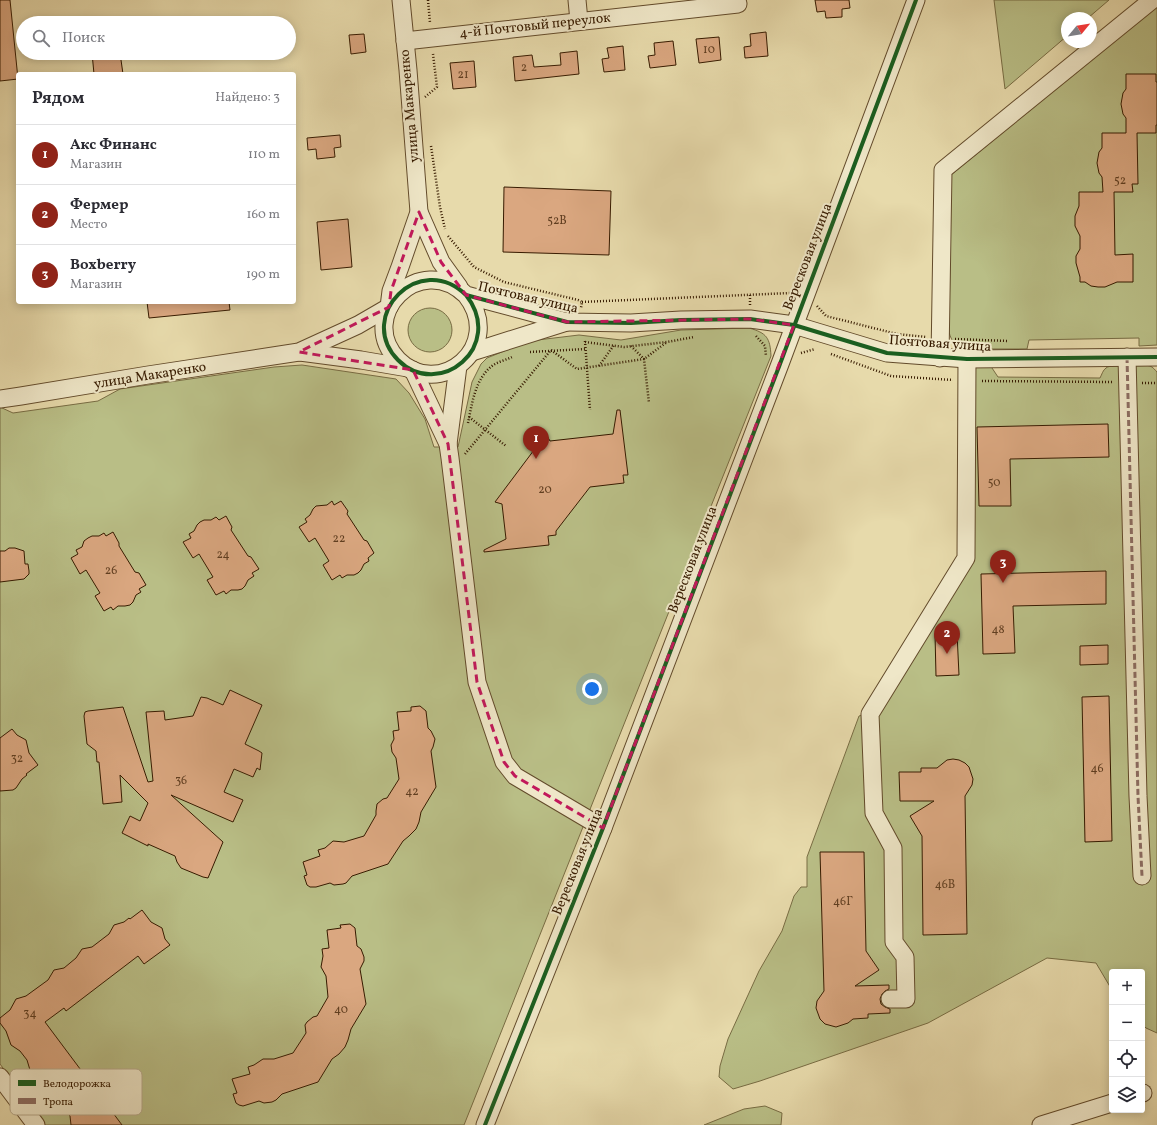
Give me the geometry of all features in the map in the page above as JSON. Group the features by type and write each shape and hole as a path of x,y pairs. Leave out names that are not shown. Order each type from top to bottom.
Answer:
{"street":[{"name":"улица Макаренко","path":"401,0 419,212 440,262 464,293"},
{"path":"577,0 579,21"},
{"name":"Вересковая улица","path":"485,1125 603,828 916,0"},
{"path":"940,358 943,170 1152,0"},
{"name":"4-й Почтовый переулок","path":"405,41 737,2"},
{"name":"улица Макаренко","path":"0,399 299,352 358,325 389,307 391,291 419,212"},
{"path":"411,369 426,373 439,373 458,366 472,352 477,339 479,323 475,308 464,293 456,286 441,280 425,280 407,287 397,294 389,307 385,321 386,337 392,352 411,369 456,447"},
{"name":"Почтовая улица","path":"464,293 573,317 630,323 682,320 750,320 794,325 887,353 940,358 1157,357"},
{"name":"Почтовая улица","path":"472,352 573,317"},
{"name":"улица Макаренко","path":"299,352 361,360 411,369"},
{"path":"1127,357 1138,796 1142,876"},
{"path":"890,999 906,999 906,957 894,942 893,848 874,813 870,714 966,558 966,359"},
{"path":"458,366 456,447 450,458 477,682 504,762 515,776 603,828"},
{"path":"0,1077 10,1090"},
{"path":"1044,1125 1109,1104"},
{"path":"28,1115 36,1125"}],"path":[{"path":"426,104 425,97 437,87 428,0"},
{"path":"431,143 440,207 446,234 474,267 504,282 582,302 750,296 788,293 795,295"},
{"path":"750,296 750,307"},
{"path":"573,317 582,302"},
{"path":"817,305 826,316 898,334 941,338 1008,341"},
{"path":"753,335 757,337 765,346 767,360"},
{"path":"584,336 590,410"},
{"path":"585,342 614,346 631,346 667,342 697,336"},
{"path":"551,350 577,368 644,360 667,342"},
{"path":"599,366 614,346"},
{"path":"631,346 644,360 648,403"},
{"path":"526,352 585,349"},
{"path":"456,447 463,456 551,350"},
{"path":"467,428 478,382 492,366 519,354"},
{"path":"469,417 506,446"}],"highlighted area":[{"path":"419,212 441,262 466,295 567,322 750,319 794,325 603,828 515,776 504,762 477,682 448,444 413,370 299,352 389,307 391,291"}],"green space":[{"path":"994,0 1109,0 1095,12 1061,12 1061,41 1005,89"},
{"path":"1157,6 1157,345 1139,346 1139,338 1029,340 1027,349 964,349 954,343 949,332 951,175"},
{"path":"430,308 442,312 448,318 452,330 448,342 442,348 430,352 418,348 412,342 408,330 412,318 418,312"},
{"path":"749,328 764,334 770,345 771,356 464,1125 45,1125 38,1115 142,1115 142,1069 10,1069 10,1078 0,1064 0,407 13,413 98,401 120,389 274,367 302,365 396,379 409,393 425,419 434,447 458,447 472,382 481,364 487,358 529,341 579,335 621,340 681,330"},
{"path":"1128,364 1150,366 1157,372 1157,1033 1145,1027 1145,969 1109,969 1109,985 1096,963 1047,958 928,1023 733,1089 719,1077 720,1066 728,1039 759,971 782,931 794,896 801,887 807,887 807,857 859,716 883,709 971,559 972,371 976,367 990,365 998,377 1100,378 1103,371 1109,366"},
{"path":"765,1106 782,1113 781,1125 704,1125 744,1109"}],"building":[{"path":"0,0 10,0 17,72 16,72 16,79 0,81"},
{"path":"815,0 849,0 850,8 842,9 842,17 826,18 825,11 817,12"},
{"path":"766,32 768,56 745,58 744,47 751,46 750,34"},
{"path":"364,34 366,52 351,54 349,35"},
{"path":"719,37 721,60 699,63 696,39"},
{"path":"673,41 676,65 650,68 648,56 655,55 654,43"},
{"path":"623,46 625,70 604,72 602,59 609,58 607,48"},
{"path":"577,51 579,74 515,81 513,57 532,55 534,67 561,65 560,53"},
{"path":"93,60 121,60 123,72 94,72"},
{"path":"474,61 476,87 453,89 450,63"},
{"path":"1126,74 1156,74 1157,82 1156,133 1137,133 1138,184 1132,184 1133,192 1114,192 1115,255 1133,254 1133,282 1117,282 1105,287 1091,286 1085,282 1080,282 1076,256 1080,249 1080,236 1075,226 1075,216 1079,206 1079,192 1103,192 1102,177 1099,173 1097,163 1099,152 1102,148 1102,133 1126,133 1126,118 1123,114 1121,104 1123,93 1126,89"},
{"path":"340,135 341,147 334,148 335,157 317,159 316,149 308,150 307,138"},
{"path":"504,187 611,191 609,255 503,252"},
{"path":"348,219 352,267 321,270 317,222"},
{"path":"147,304 229,304 230,310 149,318"},
{"path":"617,410 620,410 628,475 623,475 624,483 590,487 556,531 556,535 548,536 549,545 484,552 484,550 506,539 502,504 495,502 546,434 550,441 613,434"},
{"path":"1108,424 1109,457 1010,459 1011,506 979,506 977,427"},
{"path":"332,501 334,505 341,501 348,511 347,514 374,553 368,558 369,561 364,564 358,573 354,575 347,575 342,578 340,575 332,580 323,565 329,561 315,538 309,542 299,527 307,522 305,519 310,515 316,506 327,505"},
{"path":"226,516 232,527 231,530 248,556 251,557 259,569 252,573 254,576 248,580 242,589 231,590 226,594 224,591 216,595 207,580 213,577 199,554 193,558 183,542 191,538 189,534 194,531 200,522 204,520 211,520 216,517 219,520"},
{"path":"113,532 119,546 135,572 139,573 146,585 139,589 141,592 136,595 130,605 118,606 113,610 111,607 104,611 95,596 100,593 86,570 80,574 71,558 78,554 76,550 82,547 84,541 88,538 92,536 99,536 104,533 106,536"},
{"path":"9,548 24,551 25,564 28,564 29,574 24,579 0,582 0,551 5,551"},
{"path":"1106,571 1106,604 1013,606 1015,653 983,654 981,574"},
{"path":"957,633 959,675 936,676 935,634"},
{"path":"1108,645 1108,664 1080,665 1080,646"},
{"path":"230,690 262,705 245,744 262,753 260,770 257,768 253,777 234,769 224,792 243,800 233,822 171,795 223,842 208,878 181,868 175,856 148,844 148,846 122,833 130,816 140,821 148,803 120,775 122,802 103,804 99,762 97,762 96,751 87,744 84,716 85,712 88,711 123,707 148,782 153,781 146,712 164,711 165,720 193,716 201,697 223,705"},
{"path":"1109,696 1112,841 1085,842 1082,697"},
{"path":"420,706 426,711 428,728 435,739 431,751 436,787 421,812 416,829 403,841 388,864 352,876 346,883 343,884 334,885 330,883 310,887 307,885 304,876 307,875 303,862 320,856 318,850 325,848 333,841 344,842 364,836 376,815 377,804 383,799 387,798 399,779 396,758 392,752 391,745 394,739 393,731 399,730 397,712 411,711 411,707"},
{"path":"12,729 17,735 26,740 29,753 38,765 26,774 27,775 22,779 16,788 13,790 0,791 0,738"},
{"path":"953,759 965,763 969,767 973,779 972,785 965,796 967,934 923,935 922,836 910,816 934,801 900,801 899,772 921,772 921,768 937,768 947,760"},
{"path":"820,852 864,852 866,951 879,970 855,986 889,985 889,989 882,994 880,999 881,1004 890,1009 890,1013 868,1014 868,1018 853,1019 848,1023 836,1027 825,1024 820,1019 816,1008 817,1001 824,991"},
{"path":"142,910 151,922 162,928 165,939 170,945 144,964 138,956 66,1011 64,1008 45,1022 80,1069 30,1069 27,1060 20,1051 11,1045 6,1031 0,1023 0,1018 10,1010 16,999 26,996 48,980 54,970 64,968 76,958 82,949 92,947 109,934 114,925 124,922 129,918 130,919"},
{"path":"350,924 355,928 357,946 361,949 364,957 364,961 360,969 366,1004 351,1029 345,1047 332,1059 318,1082 282,1094 272,1102 264,1103 259,1101 243,1106 239,1105 236,1103 233,1094 237,1093 232,1079 250,1074 248,1067 263,1059 274,1059 293,1053 306,1033 305,1025 313,1017 317,1016 328,997 326,976 321,967 323,956 322,949 329,948 327,930 341,928 340,925"},
{"path":"69,1115 115,1115 122,1125 71,1125"}],"marked path":[{"path":"1127,357 1138,796 1142,876"}],"cycle path":[{"path":"485,1125 603,828 780,364 916,0"},
{"path":"466,295 476,314 478,332 473,349 462,362 448,371 432,374 414,371 398,360 387,343 384,325 388,308 399,294 413,284 430,280 448,283 466,295 567,322 631,323 681,320 750,319 794,325 887,353 967,359 1157,357"}],"place":[{"name":"Акс Финанс","path":"536,459"},
{"name":"Boxberry","path":"1003,583"},
{"name":"Фермер","path":"947,654"}]}
